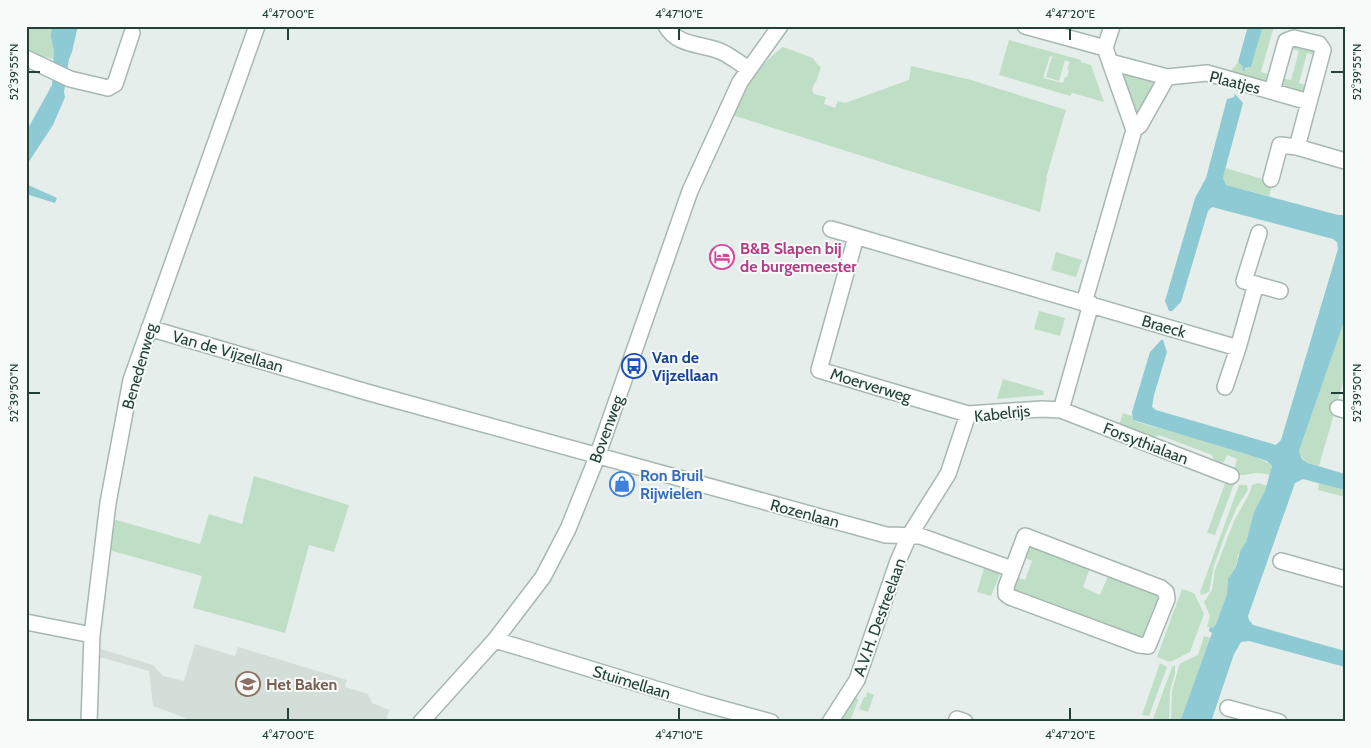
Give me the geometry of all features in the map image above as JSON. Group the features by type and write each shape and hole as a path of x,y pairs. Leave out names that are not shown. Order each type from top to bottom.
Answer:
{"street":[{"name":"Benedenweg","path":"89,722 92,635 108,504 131,380 257,26"},
{"path":"666,26 677,39 722,52 749,69"},
{"name":"Bovenweg","path":"421,722 495,640 543,577 568,529 597,456 690,191 740,82 780,26"},
{"name":"Plaatjes","path":"1025,26 1167,77 1207,73 1309,102"},
{"path":"1061,410 1087,303 1134,130 1108,55 1112,26"},
{"path":"26,58 70,79 108,88 116,84 132,33"},
{"name":"Plaatjes","path":"1272,91 1286,42 1294,38 1319,44 1323,50 1297,147"},
{"path":"1134,130 1140,125 1167,77"},
{"path":"1271,179 1280,145 1297,147 1345,161"},
{"path":"830,229 1087,303"},
{"path":"1259,233 1244,280 1280,291"},
{"name":"Moerverweg","path":"856,237 819,370 968,414"},
{"path":"1225,387 1256,284"},
{"name":"Braeck","path":"1087,303 1238,348"},
{"name":"Van de Vijzellaan","path":"149,328 370,393 597,456"},
{"name":"Kabelrijs","path":"909,536 948,474 968,414 1042,409 1061,410"},
{"name":"Forsythialaan","path":"1061,410 1231,476"},
{"name":"Rozenlaan","path":"597,456 886,535 920,536 1012,569"},
{"name":"A.V.H. Destreelaan","path":"830,722 857,680 898,561 909,536"},
{"path":"1024,536 1161,588 1166,592 1166,598 1148,646 1139,645 1010,597 1006,594 1006,587 1012,569 1024,536"},
{"path":"1281,561 1345,579"},
{"path":"26,622 92,635"},
{"name":"Stuimellaan","path":"495,640 705,704 771,722"},
{"path":"1228,708 1279,722"},
{"path":"956,722 957,719 965,722"}],"shaded area":[{"name":"Het Baken","path":"195,644 235,656 238,647 347,680 345,687 368,694 372,703 389,710 386,722 196,722 153,706 149,671 100,657 101,649 153,665 163,676 184,681"}],"green space":[{"path":"26,26 52,26 54,59 40,56 26,48"},
{"path":"1263,26 1274,26 1261,72 1271,75 1269,78 1262,82 1230,72 1238,62 1243,67 1242,70 1251,67"},
{"path":"1009,40 1081,60 1081,62 1091,65 1104,102 1072,93 1070,96 999,75","holes":["1050,56 1064,60 1052,57 1046,77 1059,81 1065,60 1070,62 1067,69 1069,70 1067,77 1065,77 1063,83 1043,78"]},
{"path":"1291,45 1313,48 1317,56 1307,53 1299,83 1309,86 1302,92 1288,89 1281,82 1281,78 1291,80 1299,51 1289,48"},
{"path":"783,47 813,58 821,67 812,90 814,94 826,97 824,104 835,108 838,101 845,103 909,80 911,66 971,80 1066,110 1046,178 1040,212 732,115 760,69"},
{"path":"1126,73 1159,80 1137,115 1135,115 1123,79"},
{"path":"1225,168 1273,182 1269,196 1226,185 1223,178"},
{"path":"1056,252 1082,260 1076,277 1051,270"},
{"path":"1039,311 1065,318 1060,336 1034,329"},
{"path":"1345,319 1345,375 1319,466 1306,462 1299,451"},
{"path":"1003,379 1044,391 1043,395 997,399"},
{"path":"1123,413 1132,416 1133,420 1137,422 1231,449 1265,461 1272,466 1270,475 1257,473 1241,475 1234,469 1237,459 1227,455 1224,462 1215,462 1212,455 1159,435 1154,438 1119,425"},
{"path":"254,476 349,505 334,552 309,545 285,633 193,608 202,576 109,550 113,519 200,544 209,514 242,524"},
{"path":"1226,481 1234,484 1215,535 1207,533"},
{"path":"1259,483 1267,486 1254,512 1246,542 1238,555 1236,567 1228,579 1227,594 1216,624 1214,628 1207,627 1210,616 1204,602 1212,590 1215,570 1234,521 1252,485"},
{"path":"1319,483 1345,490 1345,497 1318,490"},
{"path":"1239,485 1247,485 1248,490 1237,507 1225,535 1214,566 1209,592 1201,595 1200,592"},
{"path":"1032,548 1090,568 1083,587 1100,595 1109,574 1150,589 1159,596 1159,602 1144,637 1135,638 1014,591 1016,577 1025,580 1032,561 1023,557 1028,549"},
{"path":"985,565 1000,574 991,596 977,592"},
{"path":"1182,589 1194,593 1204,614 1190,652 1170,662 1157,657"},
{"path":"1204,636 1211,638 1180,722 1171,722 1172,691 1179,666 1181,663 1198,655"},
{"path":"1160,663 1167,667 1149,716 1142,715"},
{"path":"1175,665 1175,673 1170,691 1169,722 1152,722 1172,667"},
{"path":"867,692 874,695 868,712 859,709"},
{"path":"855,694 858,700 850,722 836,722"}],"water":[{"path":"52,26 78,26 69,59 64,92 65,97 53,125 26,166 26,132 52,85 54,52 51,36"},
{"path":"1248,26 1263,26 1251,67 1245,68 1244,71 1238,62"},
{"path":"1235,94 1243,103 1223,178 1226,185 1338,215 1345,215 1345,319 1299,451 1302,459 1308,463 1345,474 1345,490 1303,479 1295,483 1248,616 1253,625 1345,651 1345,667 1249,641 1241,642 1234,654 1211,722 1180,722 1212,633 1209,631 1210,627 1213,628 1216,624 1227,594 1228,579 1236,567 1240,551 1246,542 1254,512 1265,491 1272,466 1267,461 1243,453 1133,420 1132,412 1150,352 1163,340 1167,352 1154,395 1152,407 1156,410 1276,445 1281,440 1338,249 1337,242 1333,239 1212,207 1208,211 1181,302 1172,311 1169,311 1165,301 1195,198 1206,178 1227,99 1234,97"},
{"path":"26,184 57,198 55,203 26,194"}],"place":[{"name":"B&B Slapen bij de burgemeester","path":"722,257"},
{"name":"Van de Vijzellaan","path":"634,366"},
{"name":"Ron Bruil Rijwielen","path":"622,484"},
{"name":"Het Baken","path":"248,684"}]}
